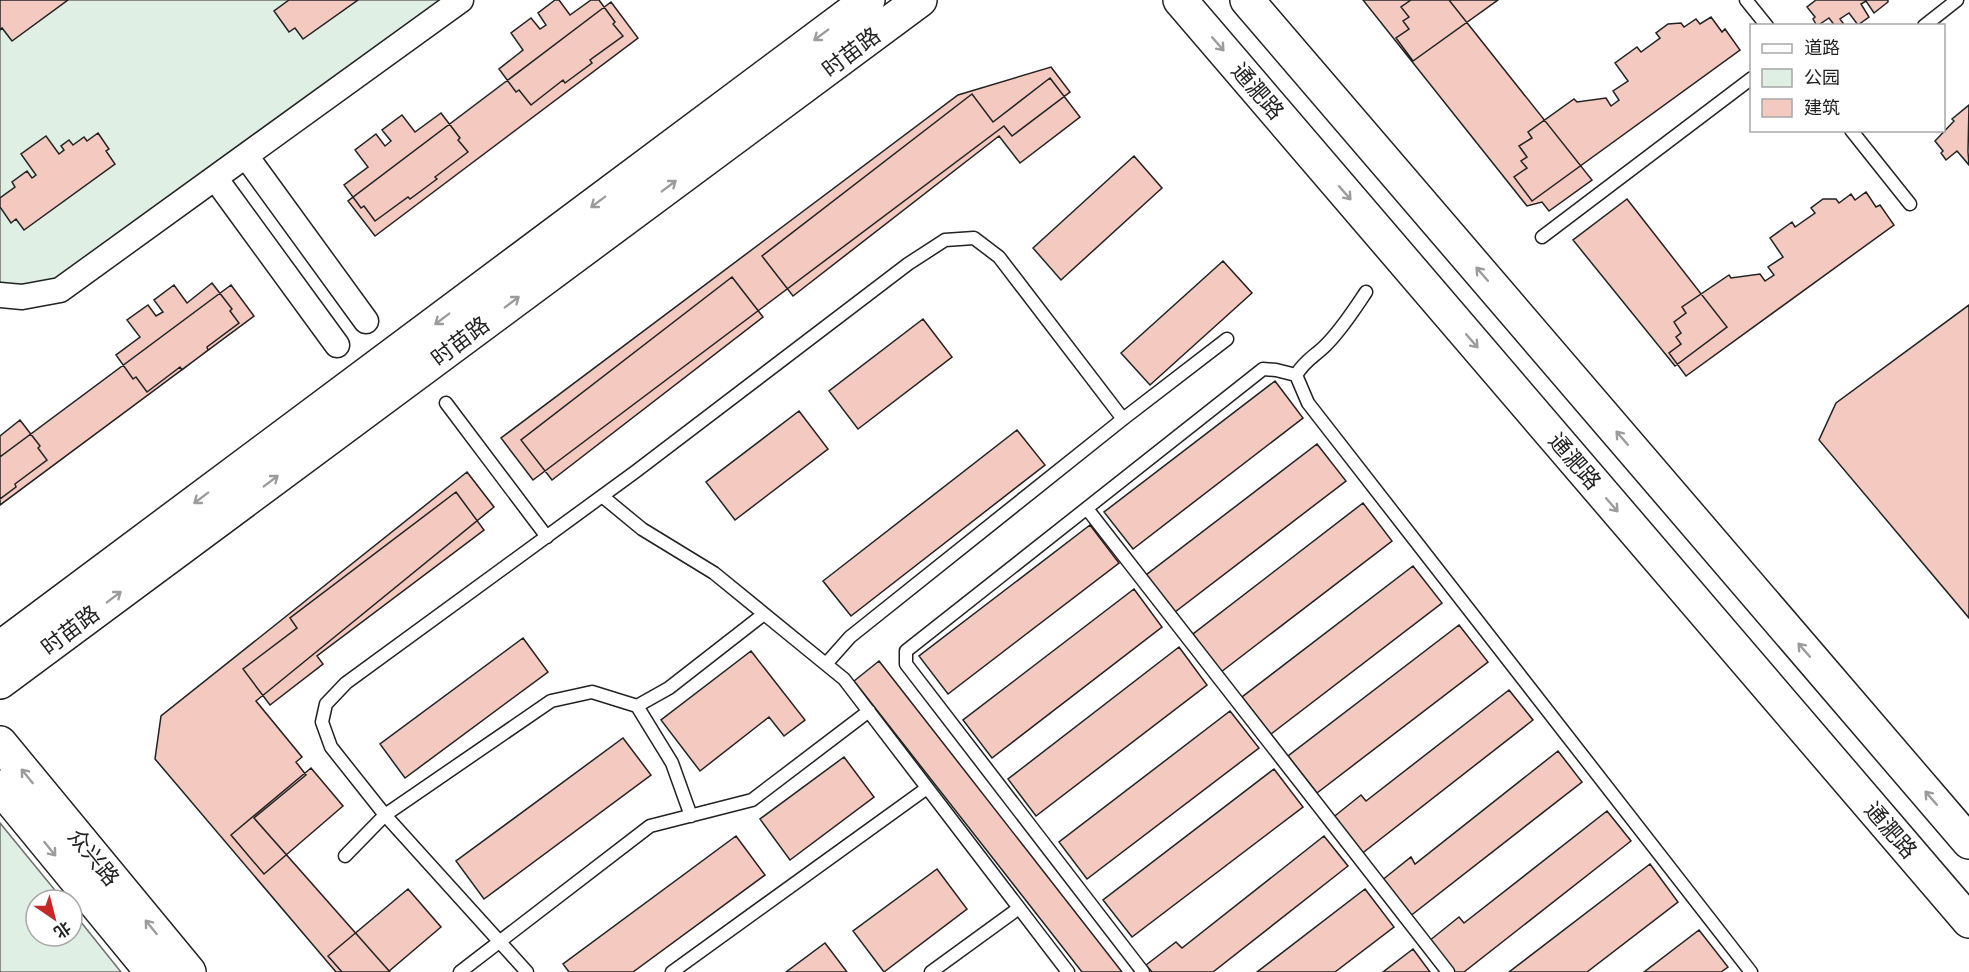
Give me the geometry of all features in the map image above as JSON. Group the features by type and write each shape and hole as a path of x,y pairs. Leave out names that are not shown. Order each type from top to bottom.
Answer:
{"street":[{"path":"0,295 22,297 60,290 461,0"},
{"name":"时苗路","path":"0,648 868,0"},
{"name":"时苗路","path":"0,682 921,0"},
{"name":"通淝路","path":"1180,0 1969,921"},
{"path":"1247,0 1969,842"},
{"path":"246,156 366,321"},
{"path":"215,178 337,345"},
{"name":"众兴路","path":"0,743 189,972"},
{"name":"众兴路","path":"0,787 152,972"}],"lane":[{"path":"1746,0 1765,24"},
{"path":"1927,24 1957,0"},
{"path":"1542,237 1750,80"},
{"path":"1853,132 1910,204"},
{"path":"527,972 385,815 331,747 322,722 326,704 346,683 602,496 908,264 945,240 974,238 999,257 1123,419"},
{"path":"1296,375 1304,363 1325,346 1343,326 1366,292"},
{"path":"826,664 849,637 1227,339"},
{"path":"1143,972 906,664 906,651 1263,369 1276,369 1296,375"},
{"path":"1296,375 1308,403 1751,972"},
{"path":"446,403 547,537"},
{"path":"602,496 642,529 714,573 844,679 1068,972"},
{"path":"1088,510 1448,972"},
{"path":"637,706 669,688 764,614"},
{"path":"345,856 385,815 551,701 592,692 637,706 672,763 692,816"},
{"path":"460,972 650,826 752,800 869,711"},
{"path":"672,972 927,788"},
{"path":"931,972 1019,908"}],"green space":[{"path":"0,0 451,0 59,282 0,286"},
{"path":"0,823 53,888 24,888 24,948 84,948 84,926 121,972 0,972"}],"building":[{"path":"0,0 68,0 12,41 2,28 0,30"},
{"path":"289,0 358,0 303,39 295,28 289,32 274,11"},
{"path":"555,0 559,0 570,15 591,0 599,0 623,36 590,60 592,63 565,83 563,80 531,105 519,90 516,92 499,69 523,50 511,33 531,18 540,29 546,25 538,13"},
{"path":"1363,0 1449,0 1592,180 1549,211 1542,202 1527,206"},
{"path":"1411,0 1498,0 1413,61 1396,38 1409,29 1403,21 1409,17 1401,7"},
{"path":"1816,0 1888,0 1874,13 1866,1 1861,4 1869,17 1859,24 1849,13 1840,19 1844,24 1834,24 1829,18 1816,24 1813,19 1815,17 1807,7"},
{"path":"611,2 638,38 375,236 348,201"},
{"path":"1711,17 1722,32 1725,29 1740,50 1532,201 1514,177 1527,168 1521,161 1527,157 1519,146 1532,138 1528,132 1574,99 1577,102 1606,98 1611,106 1619,100 1613,91 1628,81 1615,63 1637,47 1641,52 1660,38 1656,33 1668,24 1681,23 1684,27 1696,19 1700,24"},
{"path":"1051,67 1070,92 1012,136 1004,126 533,480 501,438 958,95"},
{"path":"1050,78 1080,117 1020,163 999,136 793,296 762,256 972,94 993,122"},
{"path":"1969,105 1969,165 1957,151 1946,160 1941,153 1943,151 1935,141 1954,121 1952,119"},
{"path":"441,113 468,152 435,177 437,179 375,221 364,206 361,208 344,185 368,167 355,150 376,134 385,146 391,141 382,130 402,115 415,132"},
{"path":"98,133 109,149 106,151 115,164 24,230 16,219 11,223 0,207 0,198 15,187 12,182 27,171 32,178 36,175 21,154 46,136 59,154 64,150 61,146 69,140 73,145 84,137 87,141"},
{"path":"1134,156 1162,188 1061,280 1033,248"},
{"path":"1866,192 1876,207 1880,205 1894,225 1686,376 1669,353 1681,344 1676,337 1681,333 1674,322 1686,313 1682,307 1729,275 1731,278 1760,274 1765,281 1774,275 1768,267 1783,257 1770,238 1792,222 1795,227 1815,213 1811,208 1823,199 1836,199 1839,203 1851,194 1855,200"},
{"path":"1627,199 1727,327 1675,366 1573,240"},
{"path":"1223,261 1252,293 1150,385 1121,353"},
{"path":"732,277 763,317 552,480 521,440"},
{"path":"212,283 232,309 230,311 239,323 207,347 208,350 182,370 180,367 147,392 136,377 133,379 116,355 140,337 127,320 148,305 156,316 163,312 154,300 174,285 187,303"},
{"path":"231,285 254,316 0,505 0,457"},
{"path":"1969,305 1969,618 1819,440 1836,403"},
{"path":"923,319 952,357 858,429 829,391"},
{"path":"1275,381 1303,418 1133,549 1104,512"},
{"path":"799,411 828,449 735,520 706,482"},
{"path":"20,420 40,446 38,448 47,460 15,484 16,487 0,499 0,436"},
{"path":"1017,430 1045,465 851,616 823,581"},
{"path":"1317,444 1346,481 1175,612 1146,575"},
{"path":"467,472 494,507 256,701 302,757 296,762 306,775 254,818 390,972 336,972 155,759 161,716"},
{"path":"456,492 484,530 317,656 323,664 270,705 243,669 297,628 290,618"},
{"path":"1363,503 1392,541 1221,672 1193,634"},
{"path":"1090,525 1119,563 948,694 919,656"},
{"path":"1413,566 1442,603 1271,734 1242,697"},
{"path":"1134,589 1162,627 992,758 963,720"},
{"path":"1459,625 1488,662 1317,793 1288,756"},
{"path":"523,638 548,672 405,778 380,744"},
{"path":"1179,647 1207,685 1036,816 1008,779"},
{"path":"751,651 805,720 784,736 769,717 700,771 661,720"},
{"path":"879,661 1122,972 1082,972 854,681"},
{"path":"1509,690 1533,720 1360,855 1331,819 1361,795 1366,801"},
{"path":"1230,711 1259,748 1087,879 1059,842"},
{"path":"623,738 651,775 484,899 456,861"},
{"path":"1558,751 1582,782 1409,917 1381,881 1411,857 1415,864"},
{"path":"844,757 874,797 790,860 760,819"},
{"path":"311,768 343,806 264,874 231,835"},
{"path":"1274,769 1303,807 1132,937 1103,900"},
{"path":"1607,811 1631,841 1464,972 1454,972 1429,941 1459,917 1464,923"},
{"path":"736,836 765,875 633,972 569,972 563,964"},
{"path":"1324,836 1348,866 1213,972 1152,972 1146,965 1176,942 1182,948"},
{"path":"1650,864 1678,902 1587,972 1509,972"},
{"path":"937,869 967,909 884,972 853,931"},
{"path":"408,889 441,927 388,972 342,972 328,956"},
{"path":"1365,889 1394,927 1335,972 1257,972"},
{"path":"1699,930 1728,967 1721,972 1644,972"},
{"path":"825,943 847,972 786,972"},
{"path":"1413,949 1430,972 1383,972"}]}
